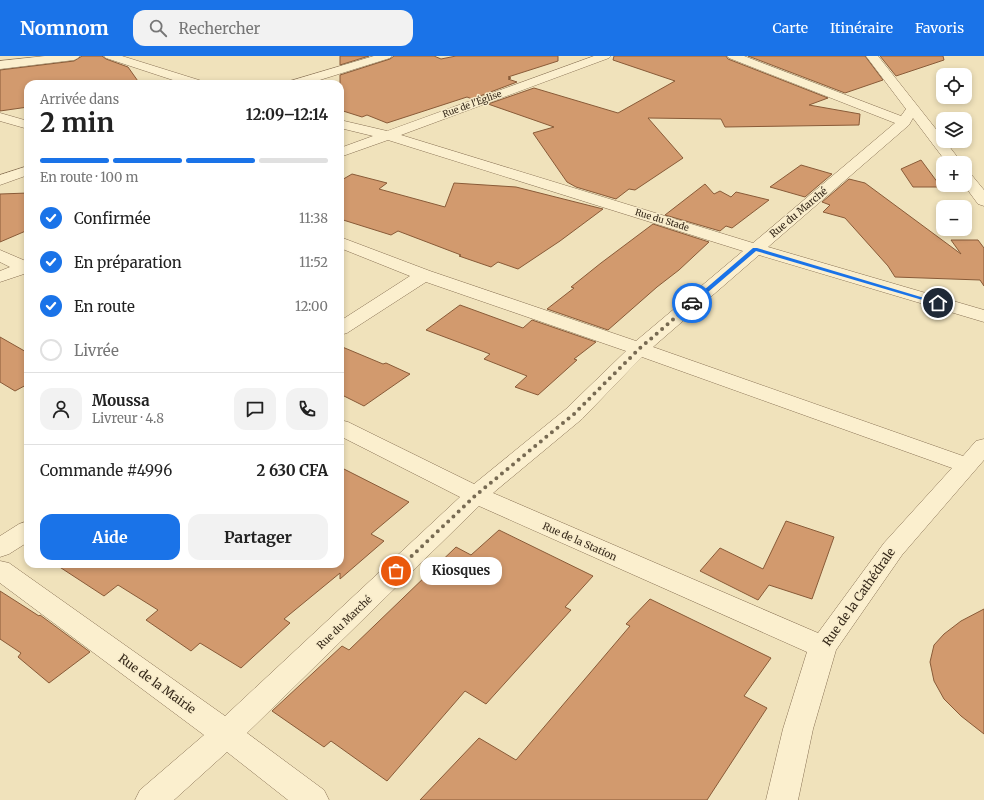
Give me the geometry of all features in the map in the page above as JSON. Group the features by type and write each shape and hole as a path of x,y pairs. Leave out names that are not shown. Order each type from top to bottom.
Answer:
{"street":[{"path":"0,65 74,56"},
{"path":"110,56 185,80"},
{"path":"307,80 386,56"},
{"name":"Rue de l'Église","path":"344,152 605,56"},
{"path":"733,56 908,116"},
{"path":"872,56 908,116 948,156"},
{"name":"Rue du Marché","path":"151,800 226,734 476,495 574,414 639,349 908,116"},
{"path":"0,117 24,125"},
{"name":"Rue du Stade","path":"344,125 386,136 755,249 984,316"},
{"path":"0,180 24,171"},
{"path":"972,185 984,201"},
{"path":"344,244 424,275 639,349 975,455"},
{"path":"0,255 24,267"},
{"path":"0,277 24,270"},
{"path":"344,326 424,275"},
{"name":"Rue de la Station","path":"344,429 476,495 823,648"},
{"name":"Rue de la Cathédrale","path":"782,800 798,729 823,648 893,549 975,455"},
{"path":"0,548 24,533"},
{"name":"Rue de la Mairie","path":"0,570 226,734 313,800"}],"building":[{"path":"82,56 102,56 106,59 128,67 137,80 24,80 24,108 0,111 0,70 74,61"},
{"path":"340,56 369,56 340,65"},
{"path":"394,56 434,56 441,59 456,56 558,56 558,61 508,77 511,78 508,79 517,82 472,99 467,97 387,123 367,115 362,117 344,111 344,80 340,80 340,75 390,59"},
{"path":"614,56 726,56 728,59 828,98 809,105 860,114 859,125 725,127 721,119 648,118 683,158 635,190 629,189 616,199 576,187 567,182 533,133 554,127 488,104 534,88 618,113 675,81 613,60"},
{"path":"748,56 865,56 883,80 845,93"},
{"path":"880,56 943,56 944,60 896,76"},
{"path":"921,160 936,180 936,187 913,187 901,169"},
{"path":"801,165 832,174 805,197 770,187"},
{"path":"352,174 387,183 379,189 445,207 454,183 516,187 603,209 560,241 518,269 498,262 491,267 459,256 461,255 398,231 391,235 344,220 344,179"},
{"path":"849,179 865,183 961,254 951,240 978,240 984,248 984,286 980,280 895,277 888,266 845,218 823,212 830,205 822,202"},
{"path":"705,184 714,194 720,191 731,197 736,192 769,200 732,228 726,226 720,231 665,215"},
{"path":"24,193 24,232 0,242 0,194"},
{"path":"653,224 709,242 679,270 657,287 608,330 547,309 574,288 571,287"},
{"path":"460,305 523,328 532,320 596,342 574,359 577,360 538,395 515,387 527,376 484,359 490,354 426,330"},
{"path":"0,337 24,351 24,386 15,391 0,382"},
{"path":"344,348 383,364 386,363 410,374 364,406 344,396"},
{"path":"344,469 409,502 371,534 384,541 340,579 340,573 284,619 290,623 241,668 200,643 191,651 146,620 158,610 118,585 104,596 61,568 344,568"},
{"path":"786,521 834,537 812,599 769,585 758,600 700,571 720,548 763,569"},
{"path":"499,530 593,576 565,607 571,610 486,704 465,691 387,781 331,741 324,747 272,711 342,646 349,650 456,547 471,555"},
{"path":"0,591 39,616 40,615 90,652 49,683 18,657 21,653 0,639"},
{"path":"650,599 771,658 744,696 767,708 707,800 420,800 479,738 516,760 630,626 626,624"},
{"path":"984,609 984,734 961,716 944,699 934,681 930,662 934,645 944,634 961,621"}],"way so far":[{"path":"396,571 476,495 574,414 639,349 692,303"}],"place":[{"name":"Kiosques","path":"396,571"}],"route":[{"path":"692,303 755,249 938,303"}]}
